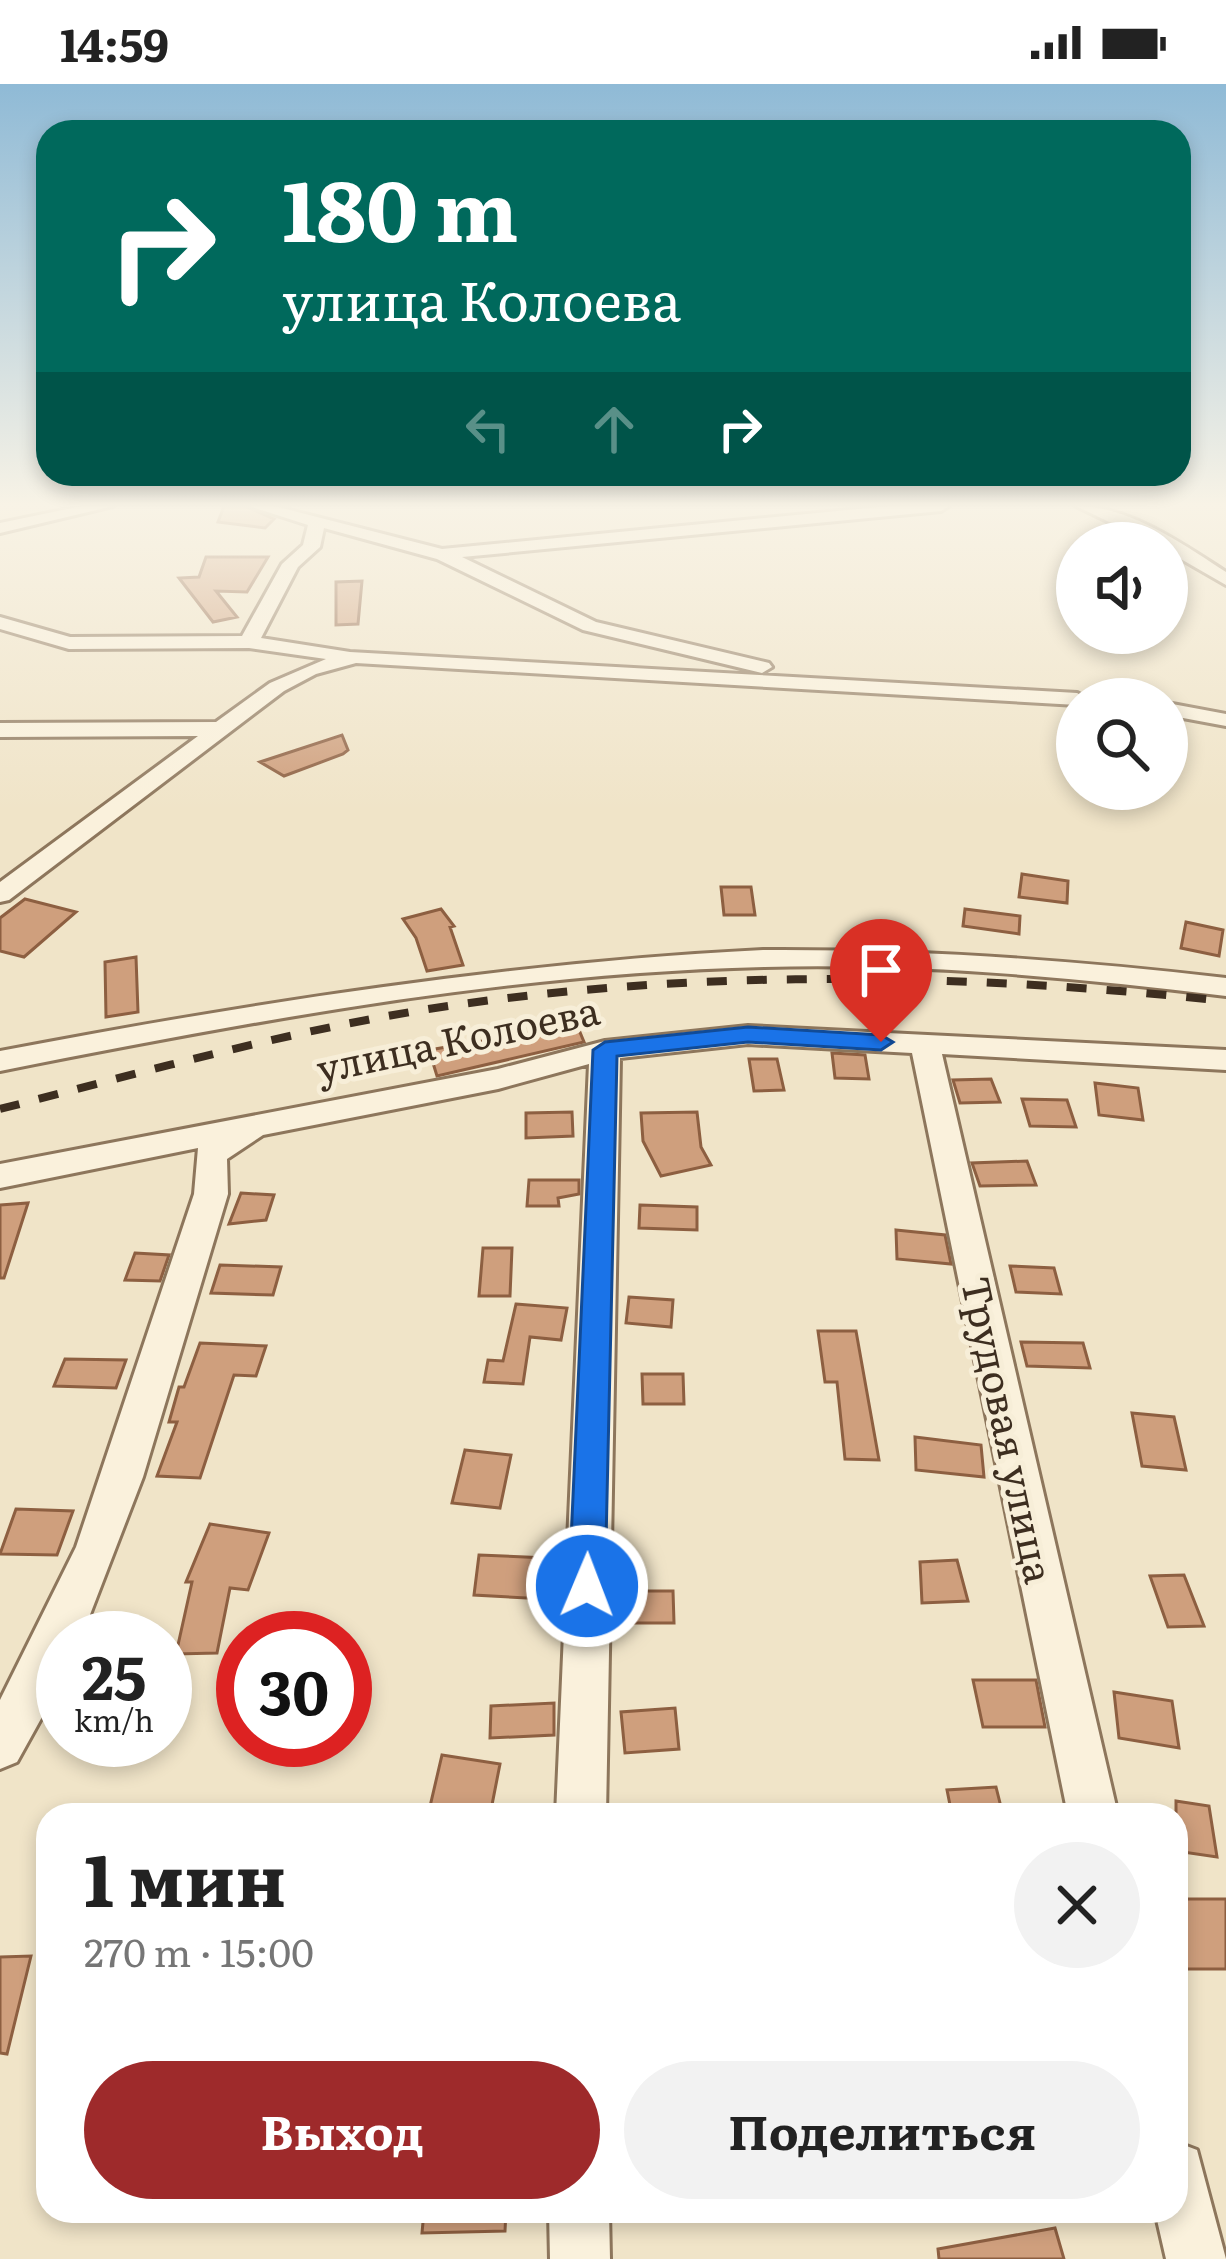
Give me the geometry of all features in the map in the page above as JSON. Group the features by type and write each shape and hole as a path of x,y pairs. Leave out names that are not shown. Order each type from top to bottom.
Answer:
{"street":[{"path":"249,642 268,608"},
{"path":"548,608 635,640 875,690"},
{"path":"0,623 69,644 249,642 356,657 1056,698"},
{"path":"277,687 292,665 289,655 278,647"},
{"path":"0,894 277,687 309,670 356,657"},
{"path":"1188,714 1226,721"},
{"path":"0,730 221,729"},
{"path":"0,1061 207,1020 394,993 706,961 873,958 1032,965 1226,986"},
{"name":"улица Колоева","path":"0,1176 498,1079 605,1050 748,1035 1226,1060"},
{"name":"Трудовая улица","path":"925,1045 1026,1524 1091,1803"},
{"path":"581,1803 605,1050"},
{"path":"0,1745 33,1694 96,1551 211,1194 211,1154 270,1121"},
{"path":"580,2223 580,2259"},
{"path":"1188,2223 1196,2259"}],"building":[{"path":"202,608 229,608 237,617 213,622"},
{"path":"336,608 360,608 358,624 336,625"},
{"path":"342,735 348,750 343,754 284,776 260,762"},
{"path":"1022,874 1068,881 1067,903 1019,897"},
{"path":"721,887 751,887 755,915 724,915"},
{"path":"25,899 76,912 24,957 0,951 0,918"},
{"path":"441,909 454,926 450,927 463,965 427,971 416,938 403,919"},
{"path":"965,909 1020,916 1019,934 963,926"},
{"path":"1186,922 1223,930 1219,956 1181,948"},
{"path":"136,957 138,1012 106,1017 105,962"},
{"path":"577,1025 584,1042 437,1076 429,1050"},
{"path":"832,1053 865,1055 869,1079 835,1078"},
{"path":"749,1059 777,1059 784,1090 754,1091"},
{"path":"991,1079 1000,1102 960,1103 953,1080"},
{"path":"1095,1083 1138,1088 1143,1120 1099,1115"},
{"path":"1022,1099 1067,1100 1076,1127 1030,1126"},
{"path":"572,1112 573,1136 526,1138 526,1113"},
{"path":"697,1112 701,1147 711,1165 661,1176 643,1141 641,1113"},
{"path":"1027,1161 1036,1185 980,1186 972,1163"},
{"path":"529,1180 579,1180 579,1194 558,1198 559,1206 527,1206"},
{"path":"241,1193 274,1195 266,1220 229,1224"},
{"path":"28,1203 4,1278 0,1278 0,1205"},
{"path":"640,1205 697,1207 697,1230 639,1228"},
{"path":"896,1230 945,1235 951,1264 897,1259"},
{"path":"483,1248 512,1248 510,1296 479,1296"},
{"path":"135,1253 169,1255 160,1281 125,1280"},
{"path":"220,1265 281,1267 273,1295 211,1293"},
{"path":"1010,1266 1054,1268 1061,1294 1016,1292"},
{"path":"629,1297 673,1300 671,1327 626,1323"},
{"path":"516,1304 567,1308 561,1340 530,1337 523,1384 484,1382 488,1360 503,1361"},
{"path":"818,1331 856,1331 879,1460 845,1459 837,1382 825,1382"},
{"path":"1021,1342 1083,1343 1090,1368 1027,1366"},
{"path":"200,1343 266,1346 256,1376 234,1375 200,1478 157,1476 177,1422 169,1422 179,1387 184,1387"},
{"path":"65,1359 126,1360 116,1388 54,1386"},
{"path":"642,1374 683,1374 684,1404 643,1404"},
{"path":"1132,1413 1174,1417 1186,1470 1142,1466"},
{"path":"915,1437 981,1445 984,1477 916,1470"},
{"path":"465,1450 511,1455 500,1508 452,1503"},
{"path":"16,1509 73,1511 57,1555 0,1554"},
{"path":"210,1524 269,1533 248,1590 230,1588 225,1611 216,1611 216,1653 192,1654 192,1611 186,1611 192,1582 186,1582"},
{"path":"479,1555 547,1558 544,1599 474,1595"},
{"path":"957,1560 968,1601 922,1603 920,1562"},
{"path":"1184,1575 1204,1626 1168,1627 1150,1576"},
{"path":"627,1591 673,1591 674,1623 627,1623"},
{"path":"973,1680 1036,1680 1045,1727 983,1727"},
{"path":"1114,1692 1172,1701 1179,1748 1119,1738"},
{"path":"554,1703 554,1735 490,1738 491,1706"},
{"path":"675,1708 679,1749 625,1753 621,1712"},
{"path":"442,1755 500,1764 492,1803 431,1803"},
{"path":"996,1787 1000,1803 950,1803 947,1790"},
{"path":"1176,1801 1209,1806 1217,1857 1188,1853 1188,1803"},
{"path":"1188,1899 1226,1899 1226,1969 1188,1969"},
{"path":"31,1956 7,2054 0,2053 0,1957"},
{"path":"423,2223 505,2223 505,2231 422,2233"},
{"path":"1055,2228 1064,2259 939,2259 938,2249"}],"railway":[{"path":"0,1109 216,1053 380,1017 632,986 929,980 1226,1001"}],"route":[{"path":"587,1586 605,1050 748,1035 881,1042"}]}
